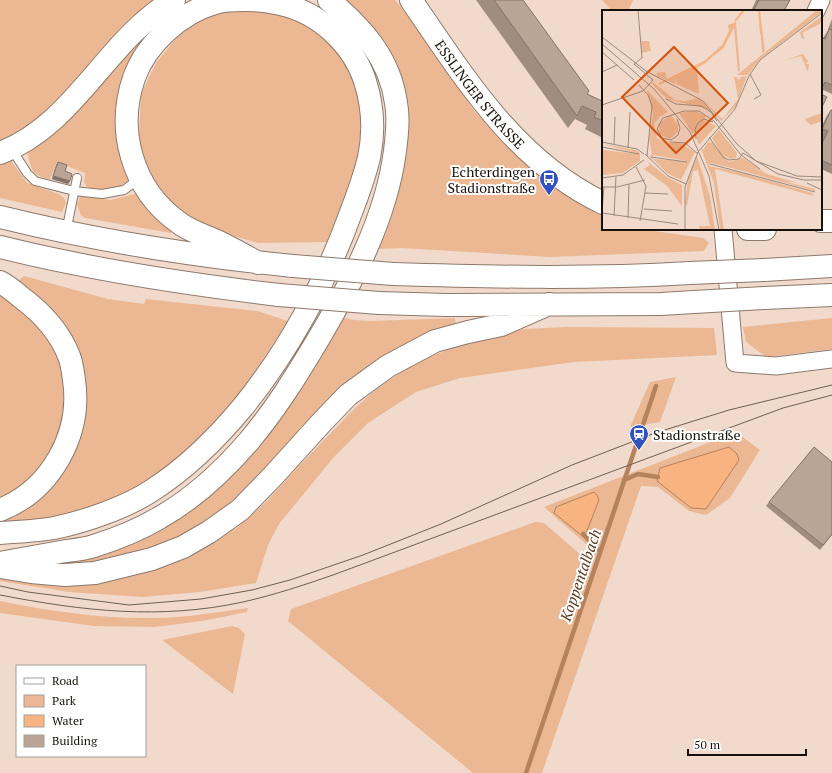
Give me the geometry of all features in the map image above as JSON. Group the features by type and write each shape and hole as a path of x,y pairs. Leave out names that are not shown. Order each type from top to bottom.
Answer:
{"main road":[{"path":"6,151 43,128 69,105 128,38 160,8 174,0"},
{"path":"0,534 54,528 110,510 144,496 183,469 201,453 246,403 292,335 323,282 342,239 362,184 369,156 372,128 370,102 365,80 356,61 344,43 326,26 304,12 282,4 256,0 236,0 213,4 177,22 158,39 143,59 135,75 126,114 129,151 140,179 148,192 158,204 179,223 222,243 258,263"},
{"path":"0,563 92,547 159,518 187,500 218,473 248,441 286,392 328,323 354,276 377,221 391,176 397,136 396,104 389,74 375,47 357,25 329,0"},
{"name":"ESSLINGER STRASSE","path":"411,0 467,80 510,134 541,164 584,193 602,202"},
{"path":"0,217 66,233 162,250 258,263 393,274 524,277 639,276 832,266"},
{"path":"0,247 62,262 147,278 279,295 446,306 661,304 832,295"},
{"path":"0,282 31,304 48,322 62,341 70,358 76,391 72,423 67,442 54,467 24,498 0,510"},
{"path":"0,567 31,572 58,574 95,573 152,559 183,547 209,532 240,510 348,395 388,366 435,341 501,325 549,304"}],"street":[{"path":"816,10 821,0"},
{"path":"723,230 735,363 776,366 832,359"}],"lane":[{"path":"6,151 36,180 74,191 102,194 109,193 124,190 140,179"},
{"path":"66,233 77,178"}],"green space":[{"path":"0,0 158,0 52,112 0,147"},
{"path":"345,0 395,0 415,25 475,112 518,155 566,195 602,215 602,230 648,230 703,238 709,243 704,251 549,257 402,248 376,249 386,225 391,54 373,27"},
{"path":"602,0 633,0 628,10 611,10"},
{"path":"260,10 299,20 338,48 356,81 365,112 362,160 333,244 325,242 258,243 201,226 166,200 147,171 139,137 141,94 156,63 182,31 218,12"},
{"path":"155,22 121,92 116,121 122,151 131,178 123,187 102,191 87,187 84,182 85,173 57,162 50,179 39,176 35,173 31,167 27,151"},
{"path":"10,159 27,183 59,194 64,198 66,203 62,212 0,198 0,163"},
{"path":"139,193 172,229 171,233 85,218 81,215 77,205 80,197 85,195 110,200"},
{"path":"24,276 108,299 144,304 146,299 257,311 288,321 233,405 188,456 108,504 57,520 0,525 0,516 35,498 83,400 17,282"},
{"path":"0,289 21,304 60,350 69,389 65,428 48,462 17,495 0,503"},
{"path":"342,317 353,320 371,321 455,318 456,326 347,385 301,427 274,460 246,490 211,518 175,540 151,552 68,567 49,563 89,555 272,427 316,364"},
{"path":"832,318 832,349 766,357 746,342 743,327"},
{"path":"567,327 714,328 717,355 574,362 460,378 416,392 368,423 334,457 279,524 268,545 256,583 200,592 143,597 69,592 0,581 0,578 154,569 216,541 238,527 266,502 353,410 373,392 401,372 429,357 483,336 525,329"},
{"path":"676,377 660,422 630,427 650,382"},
{"path":"736,432 760,450 730,498 706,515 689,511 658,487 641,486 542,773 473,773 288,621 291,609 535,522 544,523 581,555 578,572 587,575 594,551 544,507"},
{"path":"0,601 76,614 135,618 177,617 248,608 247,612 202,621 155,627 94,626 0,613"},
{"path":"232,626 239,628 245,634 233,694 162,640"}],"water":[{"path":"729,447 737,454 739,460 706,509 691,508 657,481 660,468"},
{"path":"594,492 599,500 587,531 581,535 554,513 556,507"}],"building":[{"path":"494,0 523,0 589,91 587,94 602,101 602,121 594,117 596,112 582,106 577,116"},
{"path":"759,0 790,0 785,10 754,10"},
{"path":"829,29 832,30 832,85 825,82 823,86 822,38 825,39"},
{"path":"822,94 827,97 822,107"},
{"path":"832,110 832,165 822,160 822,143 828,131 822,129"},
{"path":"58,162 67,165 65,171 72,174 70,181 53,176"},
{"path":"814,447 832,462 832,534 823,545 769,502"}],"waterway":[{"name":"Koppentalbach","path":"526,773 656,386"},
{"path":"624,480 638,474 658,477"},
{"path":"583,534 600,552"}],"tram line":[{"path":"0,586 28,592 129,605 201,599 252,590 290,580 363,555 441,524 572,465 655,433 729,410 832,385"},
{"path":"0,595 31,601 91,609 152,612 212,608 243,602 289,590 333,575 783,408 832,395"}],"place":[{"name":"Echterdingen Stadionstraße","path":"549,196"},
{"name":"Stadionstraße","path":"639,451"}]}
